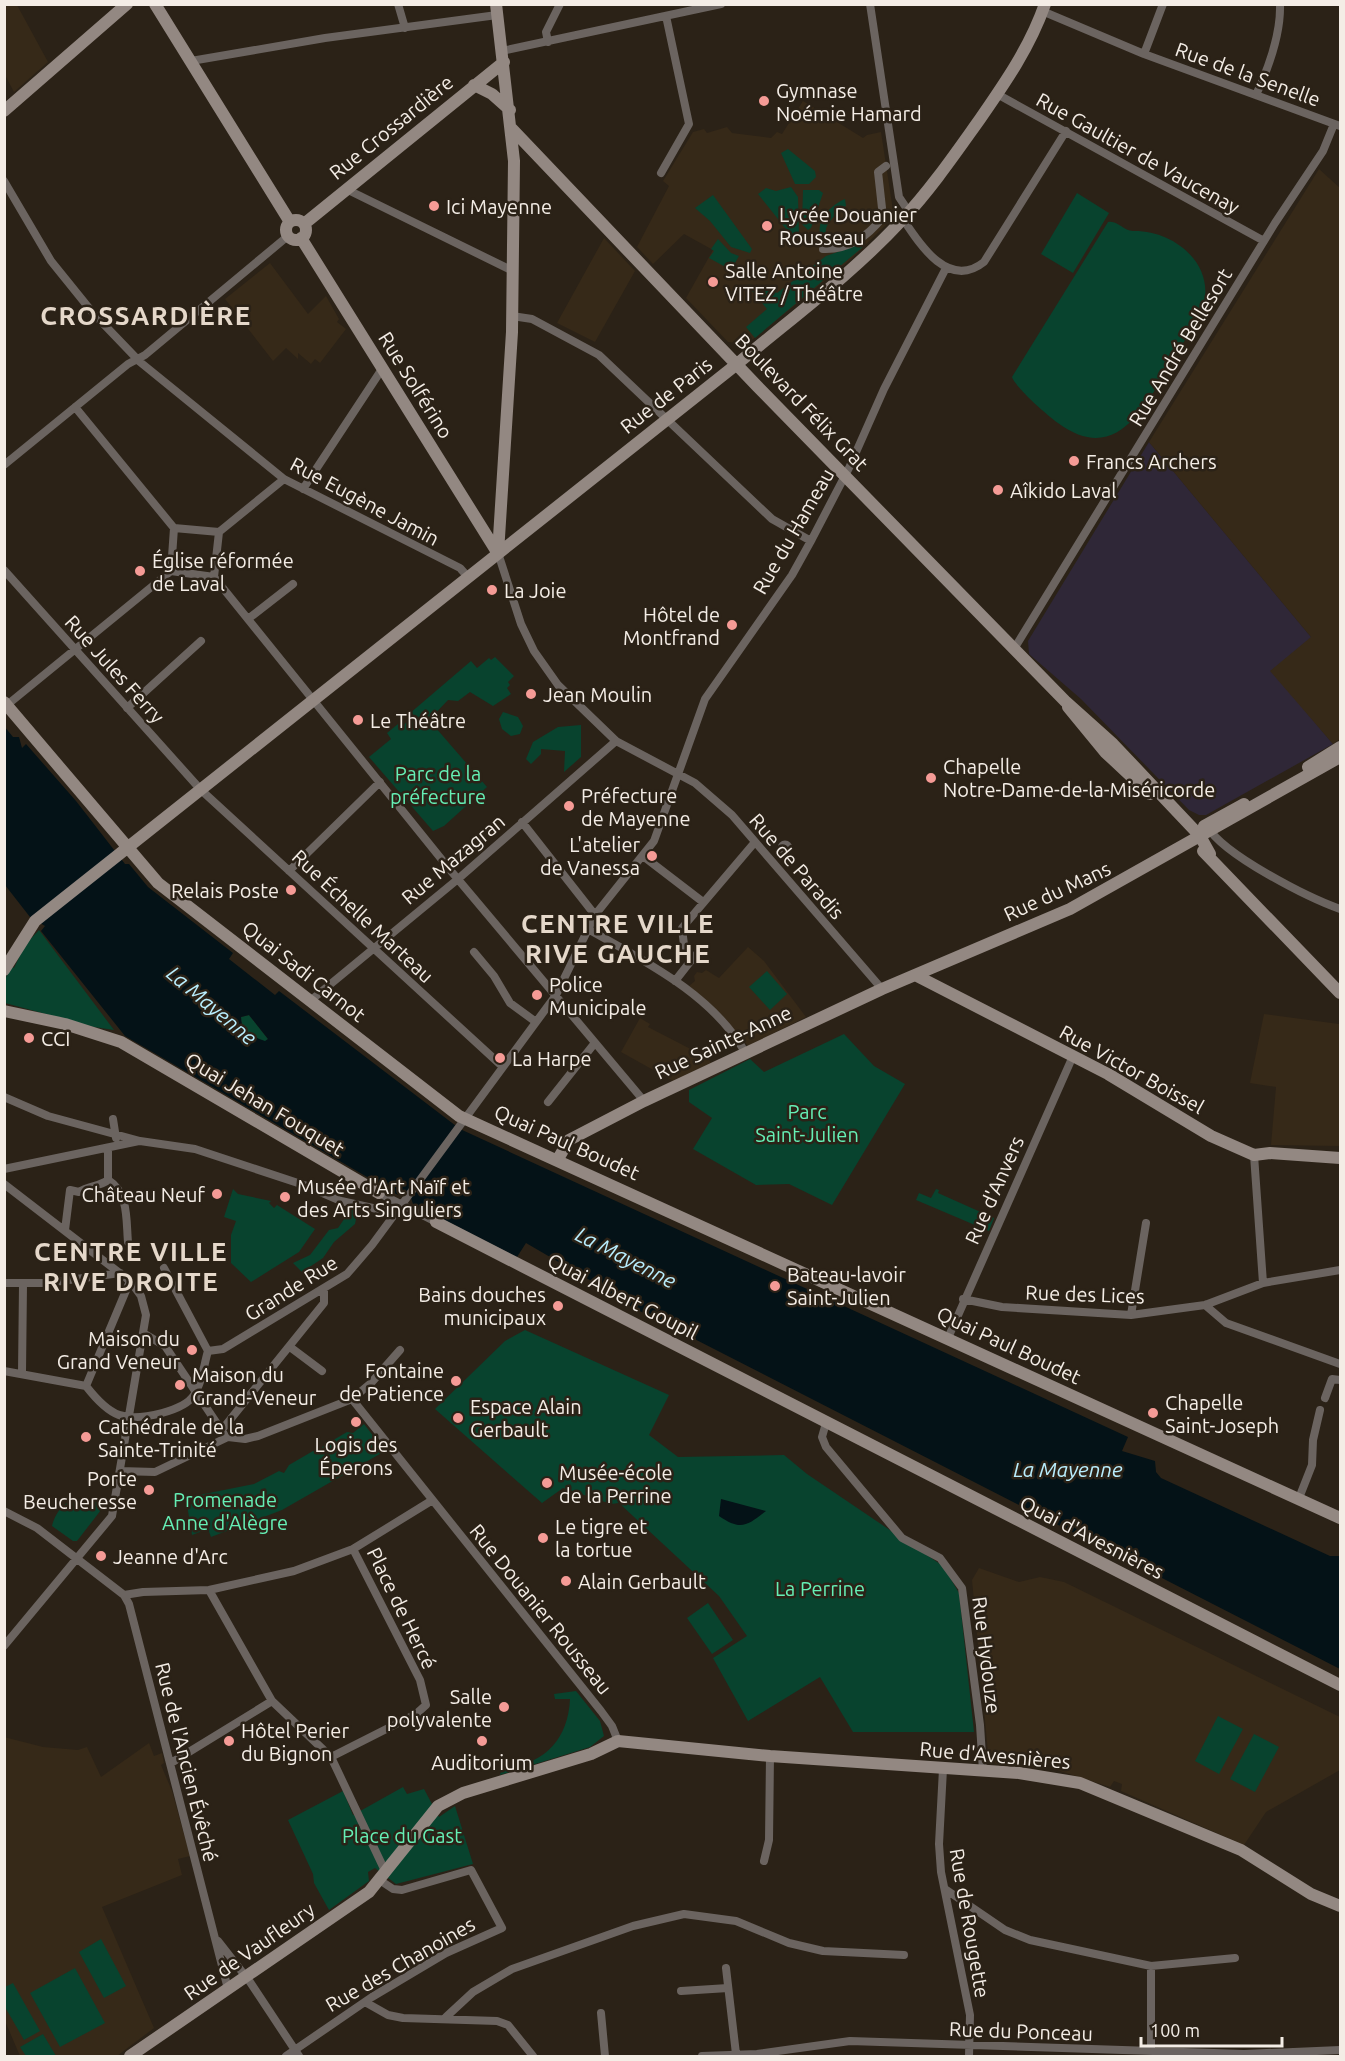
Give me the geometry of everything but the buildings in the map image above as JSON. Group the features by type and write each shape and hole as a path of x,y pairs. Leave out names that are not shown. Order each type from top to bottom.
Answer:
{"street":[{"path":"4,111 127,4"},
{"path":"155,4 290,222"},
{"path":"398,4 405,28"},
{"path":"548,42 546,32 560,4"},
{"path":"503,57 548,42 721,4"},
{"path":"870,4 899,197 906,216 931,256 946,268 954,271 970,269 984,262 1066,131"},
{"name":"Rue de la Senelle","path":"1144,54 1163,4"},
{"path":"1256,95 1269,59 1280,14 1280,4"},
{"name":"Rue de Paris","path":"4,970 35,921 833,287 906,216 955,154 1018,63 1043,8"},
{"name":"Rue de la Senelle","path":"1043,8 1144,54 1337,125"},
{"path":"191,61 405,28 496,10 510,110 514,161 512,316 498,553"},
{"path":"661,174 689,123 666,16"},
{"name":"Rue Crossardière","path":"304,224 474,85 503,57"},
{"path":"474,85 492,94 510,110"},
{"name":"Rue Gaultier de Vaucenay","path":"997,94 1264,241"},
{"name":"Rue André Bellesort","path":"1014,649 1264,241 1323,152 1337,125"},
{"name":"Boulevard Félix Grat","path":"512,129 1014,649 1113,744 1199,833 1210,854 1341,993"},
{"path":"514,161 523,157 535,158 553,178 560,179"},
{"path":"823,249 844,248 854,243 883,217 885,211 878,172 886,166"},
{"name":"Rue Eugène Jamin","path":"4,181 51,261 93,313 137,359 284,479 460,568 468,578"},
{"path":"346,189 513,271"},
{"path":"4,465 75,407 295,237 306,232 304,224 296,220 290,222 286,230 295,237"},
{"name":"Rue Solférino","path":"295,237 382,369 498,553"},
{"name":"Rue du Hameau","path":"556,995 595,915 654,841 705,699 792,575 811,542 884,389 946,268"},
{"path":"512,316 532,319 599,355 772,519 811,542"},
{"path":"303,489 382,369"},
{"path":"6,703 76,650 171,571 174,528 75,407"},
{"path":"174,528 219,532 284,479"},
{"path":"214,577 219,532"},
{"name":"Rue de Paradis","path":"498,553 521,624 549,674 616,741 695,783 724,809 882,989"},
{"name":"Rue Jules Ferry","path":"5,570 201,790"},
{"path":"171,571 214,577 458,879 644,1101"},
{"path":"248,619 293,584"},
{"path":"127,708 201,641"},
{"name":"Quai Sadi Carnot","path":"6,703 158,883 464,1119"},
{"name":"Rue Mazagran","path":"310,1001 458,879 616,741"},
{"path":"1199,833 1341,747"},
{"path":"1199,833 1341,757"},
{"path":"289,871 380,782"},
{"name":"Rue Échelle Marteau","path":"201,790 503,1067"},
{"path":"522,822 595,915"},
{"path":"1199,833 1299,891 1341,909"},
{"name":"Rue du Mans","path":"915,975 1070,909 1128,879 1199,833"},
{"path":"675,981 693,958 684,945 682,928 755,842"},
{"path":"771,860 782,850"},
{"path":"643,856 703,902"},
{"path":"588,929 701,999 739,1041 745,1052"},
{"path":"474,952 494,976 510,1003 536,1022"},
{"name":"Rue Sainte-Anne","path":"558,1159 569,1140 644,1101 745,1052 915,975"},
{"name":"Rue Victor Boissel","path":"915,975 1073,1056 1150,1098 1211,1136 1254,1155 1270,1153 1341,1158"},
{"name":"Grande Rue","path":"208,1351 223,1349 347,1274 368,1251 556,995"},
{"name":"Quai Jehan Fouquet","path":"4,1011 109,1036 400,1206"},
{"path":"548,1102 594,1044"},
{"name":"Rue d'Anvers","path":"948,1338 963,1299 1073,1056"},
{"path":"4,1096 48,1116 114,1135 195,1149 304,1185 341,1202 391,1212 400,1206"},
{"path":"113,1119 114,1135 120,1146"},
{"name":"Quai Paul Boudet","path":"464,1119 558,1159 1341,1518"},
{"path":"4,1169 140,1141"},
{"path":"108,1149 108,1180"},
{"path":"1254,1155 1263,1283"},
{"path":"65,1230 70,1190 80,1192 88,1185 103,1184 108,1180"},
{"path":"108,1180 118,1188 126,1206 128,1242"},
{"path":"4,1184 130,1281 145,1306 143,1333 127,1419 116,1501 105,1527 4,1646"},
{"name":"Quai Albert Goupil","path":"400,1206 436,1222 826,1423"},
{"path":"1131,1315 1146,1223"},
{"path":"4,1371 22,1372 86,1386 101,1405 127,1419 144,1418 172,1411 196,1394 208,1351 164,1269"},
{"name":"Rue des Lices","path":"963,1299 1012,1308 1131,1315 1205,1305 1263,1283 1341,1270"},
{"path":"4,1283 23,1285 120,1273"},
{"path":"86,1386 130,1281"},
{"path":"22,1372 23,1285"},
{"path":"120,1471 155,1472 224,1434 324,1303 324,1288"},
{"path":"1205,1305 1226,1323 1341,1364"},
{"path":"143,1333 165,1346 224,1434 245,1439 352,1399 371,1383 400,1350"},
{"path":"291,1347 322,1371"},
{"path":"1325,1398 1329,1382 1332,1379 1341,1380"},
{"name":"Rue Douanier Rousseau","path":"352,1399 431,1501 602,1711 618,1741"},
{"path":"1299,1498 1312,1464 1313,1440 1320,1410"},
{"name":"Quai d'Avesnières","path":"826,1423 1341,1685"},
{"name":"Rue Hydouze","path":"826,1423 822,1437 826,1447 902,1538 940,1558 962,1588 980,1725 983,1771"},
{"name":"Place de Hercé","path":"331,1757 416,1714 426,1705 410,1658 353,1549 431,1501"},
{"path":"4,1511 37,1528 124,1595 143,1592 209,1590 294,1571 353,1549"},
{"path":"209,1590 272,1701 331,1757 383,1877"},
{"name":"Rue de l'Ancien Évêché","path":"124,1595 171,1763 228,1989"},
{"path":"171,1763 272,1701"},
{"name":"Rue d'Avesnières","path":"618,1741 770,1756 1048,1776 1080,1783 1241,1850 1311,1894 1341,1906"},
{"name":"Rue de Vaufleury","path":"130,2056 369,1892 429,1816 448,1800 463,1792 591,1754 618,1741"},
{"path":"764,1861 769,1840 770,1756"},
{"name":"Rue de Rougette","path":"943,1769 939,1844 945,1889 970,2015 969,2056"},
{"name":"Rue des Chanoines","path":"293,2054 365,2002 446,1953 502,1928 471,1870 402,1890 393,1889 383,1877"},
{"path":"945,1889 1005,1930 1030,1940 1151,1966 1235,1958"},
{"path":"446,2017 473,1992 512,1969 633,1926 668,1917 693,1914 729,1920 789,1943 822,1951 904,1955"},
{"name":"Rue de l'Ancien Évêché","path":"216,1938 293,2054"},
{"path":"1151,1966 1151,2051"},
{"path":"726,1968 736,2054"},
{"path":"681,1991 728,1988"},
{"path":"365,2002 388,2015 403,2018 446,2017 472,2021 497,2021 508,2025 533,2056"},
{"path":"601,2013 605,2056"},
{"name":"Rue du Ponceau","path":"702,2056 850,2041 970,2047 1245,2054 1341,2050"}],"shaded area":[{"path":"4,5 17,5 48,62 14,92 5,75"},
{"name":"Lycée Douanier Rousseau","path":"803,101 863,138 881,132 894,217 849,261 747,344 728,342 686,298 713,250 684,234 653,264 637,247 669,186 663,181 693,132 704,129 707,133 727,127 732,133 771,138 777,132 782,134"},
{"path":"1319,169 1340,188 1340,739 1333,744 1270,671 1311,637 1149,442"},
{"path":"604,238 635,271 595,342 557,323"},
{"path":"270,263 308,314 326,296 339,319 337,322 346,329 320,363 315,359 311,364 298,353 298,359 286,348 273,361 225,299"},
{"path":"1149,442 1311,637 1307,713 1333,744 1206,815 1199,815 1189,810 1081,699 1029,654 1028,641"},
{"path":"748,947 764,961 806,1017 748,1046 717,1010 689,986 695,981 694,976 697,972 702,973 706,970 719,978"},
{"path":"1264,1014 1339,1024 1340,1022 1340,1146 1271,1145 1276,1087 1250,1083"},
{"path":"640,1018 650,1024 648,1027 708,1058 711,1063 673,1081 621,1052"},
{"path":"979,1568 1019,1582 1040,1577 1064,1582 1340,1717 1340,1770 1266,1812 1244,1845 1121,1791 1122,1784 1114,1781 1110,1787 1057,1770 1055,1764 1046,1763 1040,1768 996,1764 988,1753 972,1580"},
{"path":"4,1737 43,1747 78,1750 87,1747 101,1777 149,1743 154,1756 162,1753 164,1763 161,1765 172,1791 190,1856 178,1859 182,1875 102,1907 154,2028 117,2056 20,2056 5,2021"}],"green space":[{"path":"788,149 815,171 816,177 809,184 795,184 781,153"},
{"path":"791,187 798,197 799,235 794,239 758,194 766,188 776,191"},
{"path":"803,190 819,190 823,193 811,228 808,230 802,224"},
{"path":"1077,193 1109,213 1073,273 1041,254"},
{"path":"713,195 752,249 750,253 731,247 710,221 695,208"},
{"path":"845,199 846,206 829,222 826,232 830,243 839,245 828,245 820,235 821,223 830,209"},
{"path":"1108,222 1115,223 1129,231 1149,232 1165,237 1179,245 1191,255 1200,268 1205,282 1205,298 1200,315 1144,406 1122,429 1108,436 1093,438 1077,434 1058,423 1025,394 1012,377"},
{"path":"718,239 731,253 739,256 731,270 709,258 714,251 711,249"},
{"path":"858,245 864,246 755,338 746,327 767,309 748,286 730,300 727,297 732,291 744,285 757,286 777,293 826,256"},
{"name":"Parc de la préfecture","path":"495,657 514,676 508,682 510,685 507,688 511,694 493,706 470,692 458,701 448,700 429,720 487,787 444,826 433,831 369,757 391,739 387,733 398,724 401,727 412,718 409,714 471,661 477,668 489,658 491,660"},
{"path":"503,712 518,717 523,726 520,734 511,736 502,729 499,719"},
{"path":"581,725 581,757 564,772 565,751 541,749 541,754 531,764 526,759 533,742 558,727"},
{"path":"39,930 114,1030 94,1027 5,1003 4,982 11,966 14,968 25,945"},
{"path":"767,971 787,994 770,1010 749,987"},
{"path":"249,1015 268,1039 265,1042 245,1031 241,1017"},
{"name":"Parc Saint-Julien","path":"844,1034 874,1066 905,1084 832,1205 789,1184 756,1185 693,1149 712,1118 689,1102 689,1090 750,1059 764,1072"},
{"path":"233,1189 238,1194 271,1201 269,1203 274,1208 277,1205 315,1229 299,1252 251,1282 231,1263 231,1235 236,1221 224,1217"},
{"path":"936,1189 939,1190 938,1193 994,1218 989,1231 916,1200 919,1193 931,1198"},
{"path":"351,1209 358,1210 355,1224 334,1242 323,1258 302,1272 293,1263 310,1255 329,1230 338,1228"},
{"name":"La Perrine","path":"525,1330 669,1395 649,1435 678,1457 784,1455 807,1474 943,1566 959,1593 974,1732 853,1732 820,1677 748,1721 713,1658 747,1636 719,1596 619,1503 611,1504 563,1488 542,1503 435,1409 505,1341"},
{"name":"Promenade Anne d'Alègre","path":"364,1424 385,1451 282,1510 211,1537 208,1529 192,1535 187,1505 196,1503 199,1495 254,1484 279,1471 284,1473 289,1465 313,1451 320,1453 323,1446 347,1432 353,1433"},
{"path":"83,1498 100,1501 101,1510 77,1541 73,1541 52,1526 63,1506"},
{"path":"708,1603 733,1640 712,1654 687,1618"},
{"path":"576,1691 600,1721 604,1736 590,1747 500,1775 502,1768 530,1762 551,1748 564,1727 570,1699 555,1699 554,1694"},
{"path":"1218,1716 1243,1729 1219,1774 1195,1761"},
{"path":"1254,1734 1279,1747 1255,1792 1230,1779"},
{"name":"Place du Gast","path":"403,1787 407,1794 424,1789 439,1817 455,1806 473,1864 396,1884 375,1868 368,1872 369,1881 329,1910 314,1883 313,1874 288,1820 343,1791 353,1815"},
{"path":"101,1939 126,1986 104,1998 79,1952"},
{"path":"75,1968 105,2023 60,2047 30,1993"},
{"path":"13,1983 40,2031 24,2040 5,2007 5,1987"},
{"path":"43,2034 56,2056 26,2056 20,2047"}],"water":[{"name":"La Mayenne","path":"4,726 13,737 19,737 22,748 26,744 76,801 125,864 129,864 148,887 233,953 229,959 275,995 279,991 460,1129 1128,1437 1122,1451 1155,1461 1156,1472 1161,1478 1330,1556 1340,1556 1340,1669 624,1303 600,1286 526,1243 517,1257 413,1204 411,1198 402,1194 398,1195 125,1036 41,931 45,926 30,917 5,885","holes":["249,1015 268,1039 265,1041 248,1034 243,1027 241,1017"]},
{"path":"721,1499 766,1511 744,1525 733,1524 719,1516"}],"place":[{"name":"Gymnase Noémie Hamard","path":"764,101"},
{"name":"Ici Mayenne","path":"434,206"},
{"name":"Lycée Douanier Rousseau","path":"767,226"},
{"name":"Salle Antoine VITEZ / Théâtre","path":"713,282"},
{"name":"Francs Archers","path":"1074,461"},
{"name":"Aîkido Laval","path":"998,490"},
{"name":"Église réformée de Laval","path":"140,571"},
{"name":"La Joie","path":"492,590"},
{"name":"Hôtel de Montfrand","path":"732,625"},
{"name":"Jean Moulin","path":"531,694"},
{"name":"Le Théâtre","path":"358,720"},
{"name":"Chapelle Notre-Dame-de-la-Miséricorde","path":"931,778"},
{"name":"Préfecture de Mayenne","path":"569,806"},
{"name":"L'atelier de Vanessa","path":"652,856"},
{"name":"Relais Poste","path":"291,890"},
{"name":"Police Municipale","path":"537,995"},
{"name":"CCI","path":"29,1038"},
{"name":"La Harpe","path":"500,1058"},
{"name":"Château Neuf","path":"217,1194"},
{"name":"Musée d'Art Naïf et des Arts Singuliers","path":"285,1197"},
{"name":"Bateau-lavoir Saint-Julien","path":"775,1286"},
{"name":"Bains douches municipaux","path":"558,1306"},
{"name":"Maison du Grand Veneur","path":"192,1350"},
{"name":"Fontaine de Patience","path":"456,1381"},
{"name":"Maison du Grand-Veneur","path":"180,1385"},
{"name":"Chapelle Saint-Joseph","path":"1153,1413"},
{"name":"Espace Alain Gerbault","path":"458,1418"},
{"name":"Logis des Éperons","path":"356,1422"},
{"name":"Cathédrale de la Sainte-Trinité","path":"86,1437"},
{"name":"Musée-école de la Perrine","path":"547,1483"},
{"name":"Porte Beucheresse","path":"149,1490"},
{"name":"Le tigre et la tortue","path":"543,1538"},
{"name":"Jeanne d'Arc","path":"101,1556"},
{"name":"Alain Gerbault","path":"566,1581"},
{"name":"Salle polyvalente","path":"504,1707"},
{"name":"Hôtel Perier du Bignon","path":"229,1741"},
{"name":"Auditorium","path":"482,1741"}],"district":[{"name":"CROSSARDIÈRE","path":"146,315"},
{"name":"CENTRE VILLE RIVE GAUCHE","path":"618,938"},
{"name":"CENTRE VILLE RIVE DROITE","path":"131,1266"}]}
